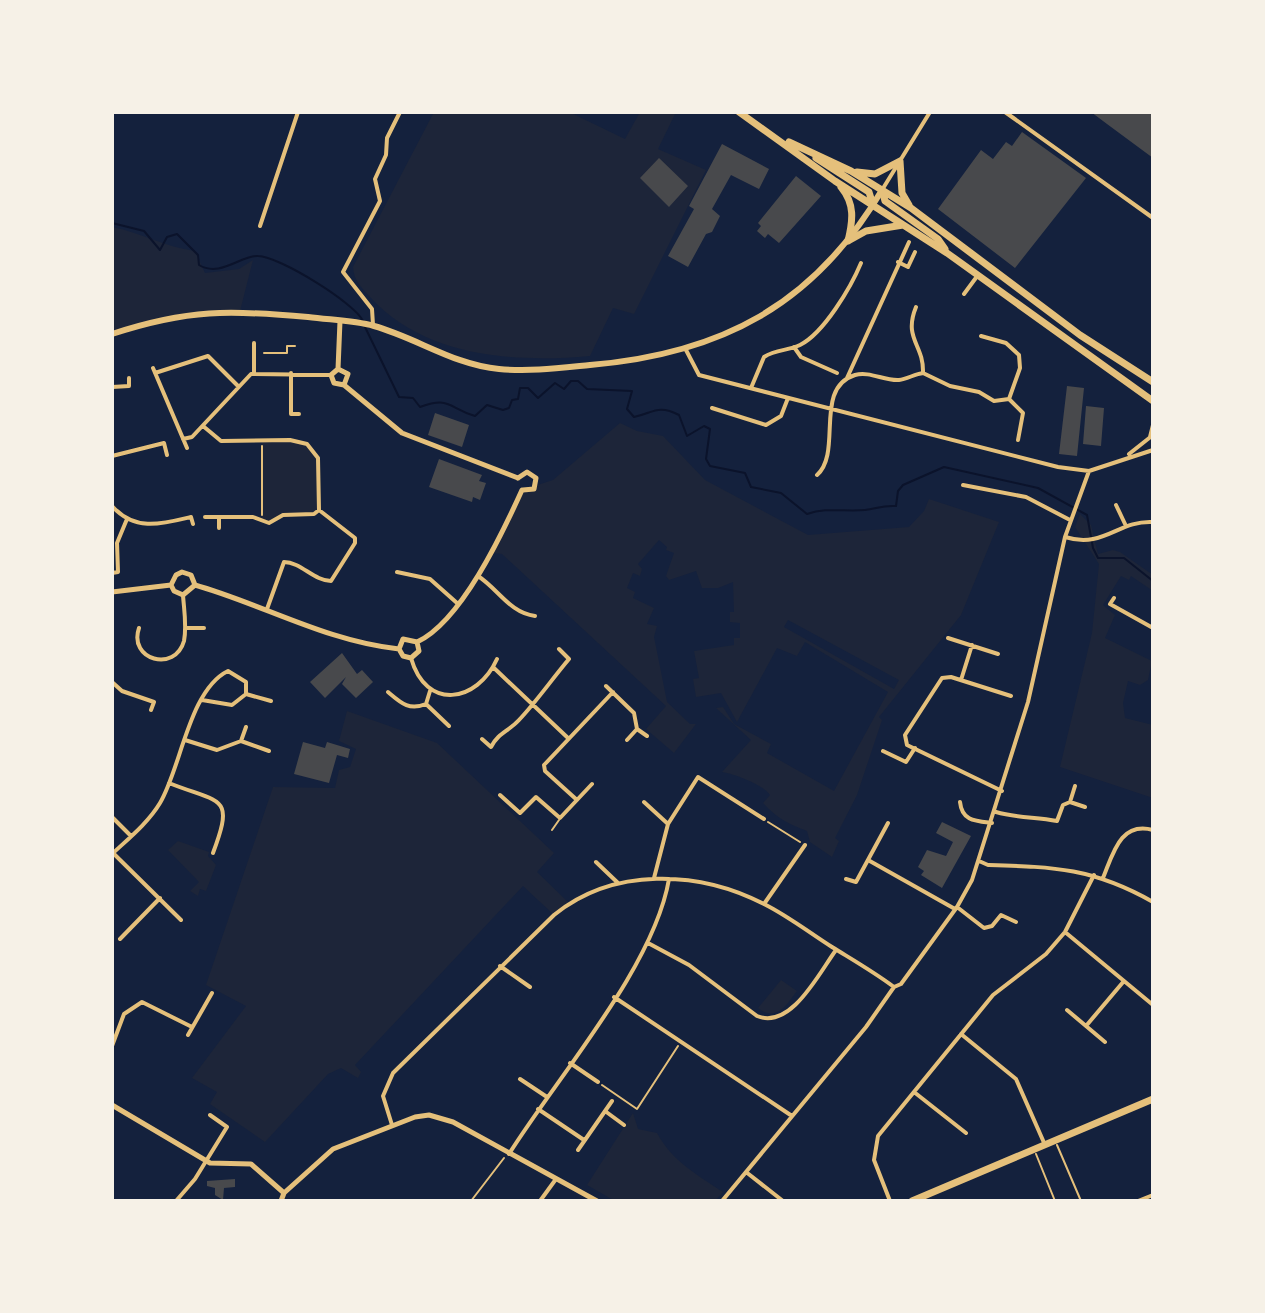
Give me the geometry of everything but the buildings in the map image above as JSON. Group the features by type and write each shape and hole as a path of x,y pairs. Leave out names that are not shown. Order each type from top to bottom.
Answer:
{"main road":[{"path":"739,112 777,136 835,181 947,253 1153,401"},
{"path":"777,136 851,171 911,208 1023,294 1152,382"},
{"path":"813,152 818,160 869,192 873,205"},
{"path":"851,171 875,174 900,161 902,193 911,208"},
{"path":"835,181 852,207 848,241"},
{"path":"112,334 172,316 206,311 240,311 371,325 459,362 499,369 632,361 686,350 736,330 779,305 824,269 848,241 882,190"},
{"path":"882,190 885,201 938,239 947,253"},
{"path":"848,241 866,231 905,225"},
{"path":"912,1201 1153,1099"}],"street":[{"path":"260,226 298,112"},
{"path":"371,325 372,309 343,272 380,201 375,179 386,155 387,138 400,112"},
{"path":"882,190 930,112"},
{"path":"1005,112 1153,218"},
{"path":"817,475 828,456 826,441 835,393 847,378 909,242"},
{"path":"898,262 908,267 915,252"},
{"path":"751,388 764,357 794,347 821,327 851,287 861,263"},
{"path":"964,294 978,275"},
{"path":"916,307 910,329 923,361 923,373"},
{"path":"183,439 203,426 238,386 254,373 331,375 338,369 340,321"},
{"path":"981,336 1010,345 1019,355 1020,368 1009,399"},
{"path":"254,343 254,373"},
{"path":"794,347 801,357 837,373"},
{"path":"686,350 699,375 1058,467 1089,471 1123,457 1153,450"},
{"path":"187,448 154,370 208,356 238,386"},
{"path":"338,369 348,374 344,385"},
{"path":"291,373 291,414 299,414"},
{"path":"847,378 862,374 895,380 923,373 950,386 979,392 994,401 1009,399"},
{"path":"331,375 334,383 344,385 402,433 518,478"},
{"path":"112,387 129,386 129,378"},
{"path":"712,408 766,425 781,416 788,398"},
{"path":"1009,399 1023,413 1018,440"},
{"path":"1123,457 1152,437 1153,425"},
{"path":"203,426 221,441 300,441 314,450 319,463 319,510"},
{"path":"112,456 164,443 167,455"},
{"path":"722,1201 894,987 901,984 956,908 979,861 996,812 1035,679 1065,537 1089,471"},
{"path":"518,478 527,472 536,478 534,489 522,490"},
{"path":"417,642 457,603 497,547 522,490 518,478"},
{"path":"963,485 1020,495 1071,518"},
{"path":"1116,505 1126,526"},
{"path":"112,506 127,519 149,525 191,517 193,524"},
{"path":"205,517 262,519 269,523 283,515 314,514 319,510"},
{"path":"267,609 284,562 331,581 355,543 354,535 319,510"},
{"path":"219,517 219,528"},
{"path":"112,573 118,572 117,543 127,519"},
{"path":"1065,537 1100,540 1126,526 1153,522"},
{"path":"171,585 176,575 182,572 191,575 195,585 376,647 399,649"},
{"path":"397,572 430,579 457,603"},
{"path":"478,576 498,590 512,607 535,616"},
{"path":"112,592 171,585"},
{"path":"171,585 174,591 183,595"},
{"path":"183,595 195,585"},
{"path":"139,628 136,638 140,650 160,660 173,656 180,649 186,628 183,595"},
{"path":"1114,598 1110,604 1153,628"},
{"path":"186,628 204,628"},
{"path":"399,649 407,638 417,642"},
{"path":"948,638 998,654"},
{"path":"411,658 419,651 417,642"},
{"path":"961,680 972,645"},
{"path":"399,649 403,656 411,658"},
{"path":"559,649 569,659"},
{"path":"411,658 418,679 430,691 448,694 465,691 494,668 497,659"},
{"path":"482,739 491,747 499,735 516,724 569,659 576,658"},
{"path":"494,668 568,739"},
{"path":"181,920 113,854 159,804 202,700 214,682 228,671 242,677 246,694"},
{"path":"1002,791 907,745 906,732 939,679 948,677 961,680 1011,696"},
{"path":"112,682 122,691 154,702 151,710"},
{"path":"606,686 634,713 637,729 647,736"},
{"path":"426,704 430,691"},
{"path":"388,692 406,706 426,704 449,726"},
{"path":"577,800 544,768 613,692"},
{"path":"202,700 232,705 246,694"},
{"path":"246,694 271,701"},
{"path":"241,741 246,727"},
{"path":"627,740 637,729"},
{"path":"185,740 217,750 241,741 269,751"},
{"path":"883,751 906,762 915,748"},
{"path":"654,878 668,824 698,777 764,819"},
{"path":"169,783 216,802 224,809 225,820 213,853"},
{"path":"500,795 520,813 536,797 560,818 592,784"},
{"path":"1070,802 1075,786"},
{"path":"644,802 668,824"},
{"path":"960,802 961,813 967,818 992,823"},
{"path":"996,812 1022,820 1036,816 1056,821 1063,805 1070,802 1085,807"},
{"path":"112,817 131,836"},
{"path":"846,879 856,882 888,823"},
{"path":"1103,878 1122,837 1138,828 1153,830"},
{"path":"764,904 805,845"},
{"path":"868,860 956,908 984,928 992,926 1001,915 1016,922"},
{"path":"979,861 988,865 1068,868 1103,878 1153,902"},
{"path":"596,862 618,883"},
{"path":"890,1201 875,1166 874,1148 881,1131 993,995 1046,954 1065,932 1094,875"},
{"path":"509,1153 648,943 669,879"},
{"path":"392,1125 383,1096 389,1077 558,911 581,897 618,883 669,879 712,886 764,904 894,987"},
{"path":"120,939 160,898"},
{"path":"1065,932 1153,1005"},
{"path":"648,943 689,965 757,1016 771,1020 787,1014 836,950"},
{"path":"500,966 530,987"},
{"path":"1086,1026 1124,981"},
{"path":"188,1035 212,993"},
{"path":"614,997 792,1116"},
{"path":"112,1046 124,1014 142,1002 192,1027"},
{"path":"1067,1010 1105,1042"},
{"path":"961,1034 1016,1079 1045,1145"},
{"path":"570,1063 598,1082"},
{"path":"520,1079 547,1097"},
{"path":"914,1092 966,1133"},
{"path":"578,1150 612,1101"},
{"path":"112,1105 205,1160 217,1164 251,1164 284,1193"},
{"path":"538,1109 584,1140"},
{"path":"605,1111 624,1125"},
{"path":"176,1201 195,1179 227,1127 210,1115"},
{"path":"281,1201 284,1193 333,1149 422,1115 437,1117 597,1201"},
{"path":"746,1172 783,1201"},
{"path":"540,1201 556,1179"},
{"path":"1138,1201 1150,1197"}],"lane":[{"path":"264,353 287,353 287,346 295,346"},
{"path":"552,830 560,818"}],"path":[{"path":"262,440 262,519"},
{"path":"764,819 805,845"},
{"path":"598,1082 637,1109 681,1041"},
{"path":"1055,1140 1081,1201"},
{"path":"1034,1150 1055,1201"},
{"path":"471,1201 509,1153"}],"shaded area":[{"path":"434,112 569,112 625,139 640,112 676,112 658,149 706,170 634,314 613,308 590,356 502,356 444,344 417,333 393,318 359,284 353,267"},
{"path":"112,227 195,251 205,273 239,269 253,260 240,311 206,311 112,334"},
{"path":"620,423 637,431 663,436 705,480 808,535 909,527 924,511 929,499 999,522 961,615 879,717 882,720 857,795 835,838 839,841 832,857 810,842 807,831 783,820 763,803 770,795 767,791 748,780 722,772 751,740 716,708 723,707 734,724 771,744 767,753 834,791 888,692 805,642 797,656 777,648 737,722 721,693 696,697 693,679 699,678 694,651 734,645 734,638 740,638 740,623 730,622 730,612 734,612 733,582 718,588 702,588 696,571 669,580 666,576 674,553 666,550 667,547 659,540 638,564 642,569 640,576 633,573 627,588 635,592 633,598 654,608 647,624 657,626 654,637 667,702 690,724 696,724 674,753 646,729 666,706 502,554 493,553 522,490 553,480","holes":["788,620 899,680 894,689 784,627"]},
{"path":"262,440 300,441 316,454 318,512 286,514 269,523 262,519"},
{"path":"1080,514 1091,525 1098,554 1113,550 1120,552 1153,575 1153,591 1131,576 1129,580 1121,576 1103,605 1115,615 1105,638 1152,661 1148,680 1140,685 1128,681 1123,703 1125,718 1153,725 1153,798 1060,767 1092,633 1099,564 1075,527"},
{"path":"347,711 437,743 554,853 537,872 569,903 554,915 523,886 355,1065 361,1072 358,1078 341,1068 328,1074 265,1142 210,1104 217,1092 192,1078 246,1006 206,985 273,787 335,788 339,770 350,767 356,749 339,741"},
{"path":"178,841 209,852 208,856 216,865 206,891 200,889 198,896 190,891 199,882 168,850"},
{"path":"781,980 797,991 789,1002 775,1013 758,1008"},
{"path":"633,1113 638,1129 657,1133 677,1159 723,1192 715,1201 615,1201 587,1185"}],"waterway":[{"path":"112,223 144,231 160,250 167,237 177,234 198,255 199,265 207,268 222,268 251,257 268,258 299,272 332,293 363,321"},
{"path":"365,327 399,397 413,398 420,407 444,403 475,416 487,405 503,410 509,408 512,400 518,399 520,388 528,388 538,398 555,383 564,389 571,381 578,381 587,389 632,391 627,409 634,417 666,410 679,415 687,436 704,426 710,429 706,459 710,466 745,473 751,487 781,493 807,514 896,506 898,491 903,485 944,467 1038,488 1087,515 1098,558 1124,558 1153,581"}]}
